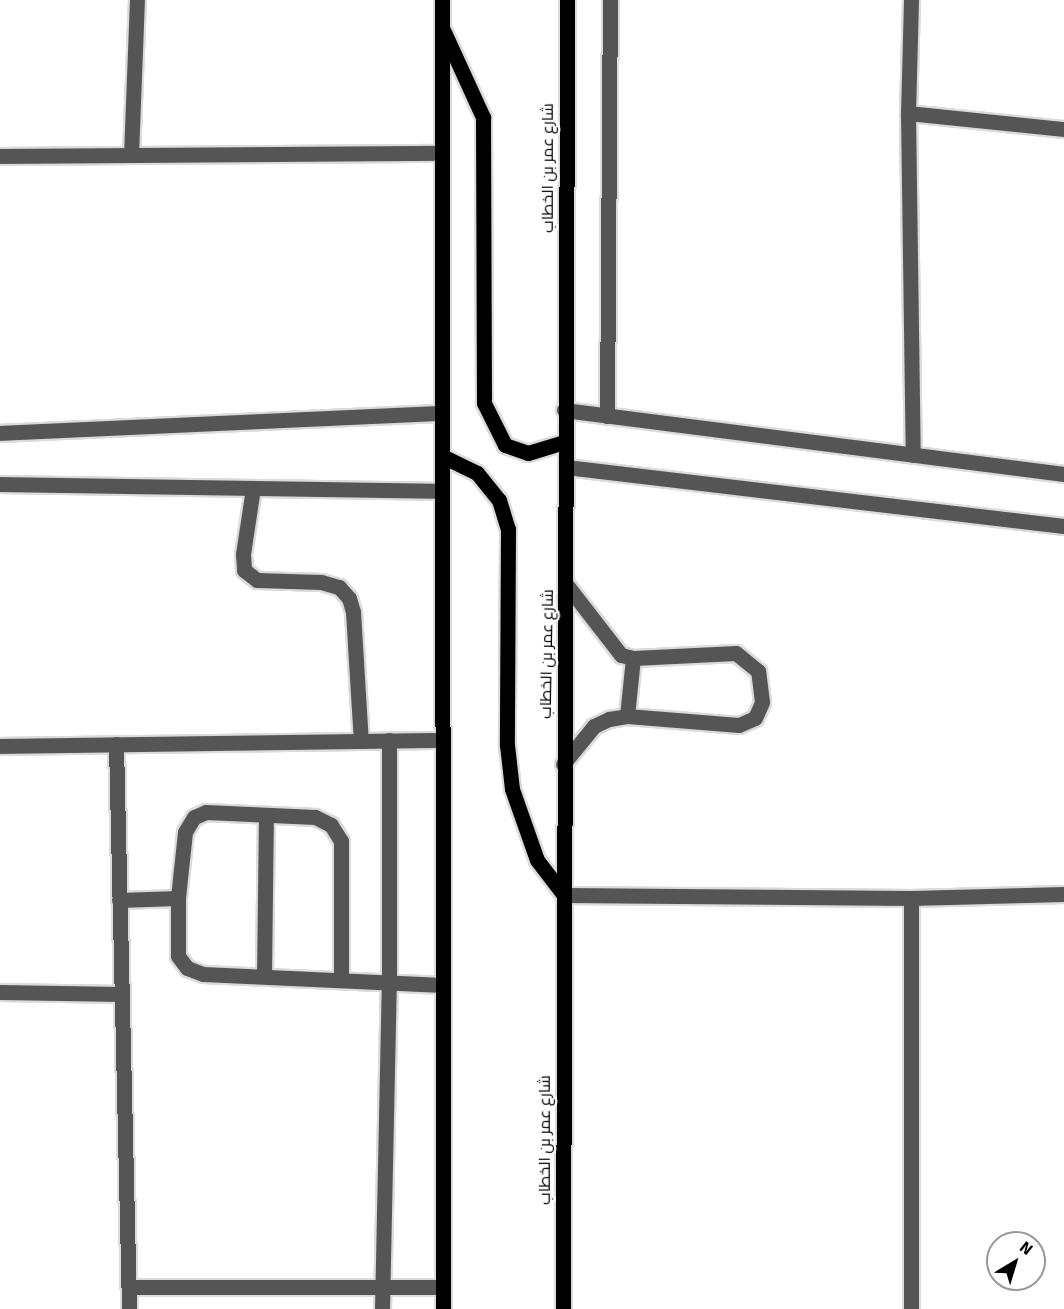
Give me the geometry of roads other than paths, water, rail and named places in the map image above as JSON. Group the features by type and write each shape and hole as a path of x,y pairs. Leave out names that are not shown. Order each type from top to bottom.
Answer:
{"main road":[{"path":"442,0 443,1309"},
{"name":"شارع عمر بن الخطاب","path":"563,1309 567,0"},
{"path":"442,26 483,117 484,403 505,445 528,453 565,442"},
{"path":"442,456 477,473 499,500 508,529 507,744 512,789 537,860 564,895"}],"street":[{"path":"131,155 137,0"},
{"path":"607,416 610,0"},
{"path":"911,0 908,113 913,455"},
{"path":"908,113 1064,129"},
{"path":"0,156 442,153"},
{"path":"564,410 1064,474"},
{"path":"0,433 442,412"},
{"path":"566,467 1064,526"},
{"path":"0,484 442,491"},
{"path":"253,488 243,554 244,570 257,580 321,582 339,587 349,598 353,612 361,741"},
{"path":"563,764 594,726 627,717 739,725 755,718 762,702 758,671 736,653 633,658 621,655 608,642 566,584"},
{"path":"627,717 633,658"},
{"path":"382,1309 389,981 389,740"},
{"path":"0,746 443,740"},
{"path":"116,744 129,1309"},
{"path":"341,979 341,841 331,825 315,817 266,814 206,812 194,817 185,832 178,898 178,956 187,968 203,974 443,985"},
{"path":"264,976 266,814"},
{"path":"564,895 911,898 1064,894"},
{"path":"119,900 178,898"},
{"path":"911,898 911,1309"},
{"path":"0,992 122,994"},
{"path":"129,1287 382,1285 443,1287"}]}
